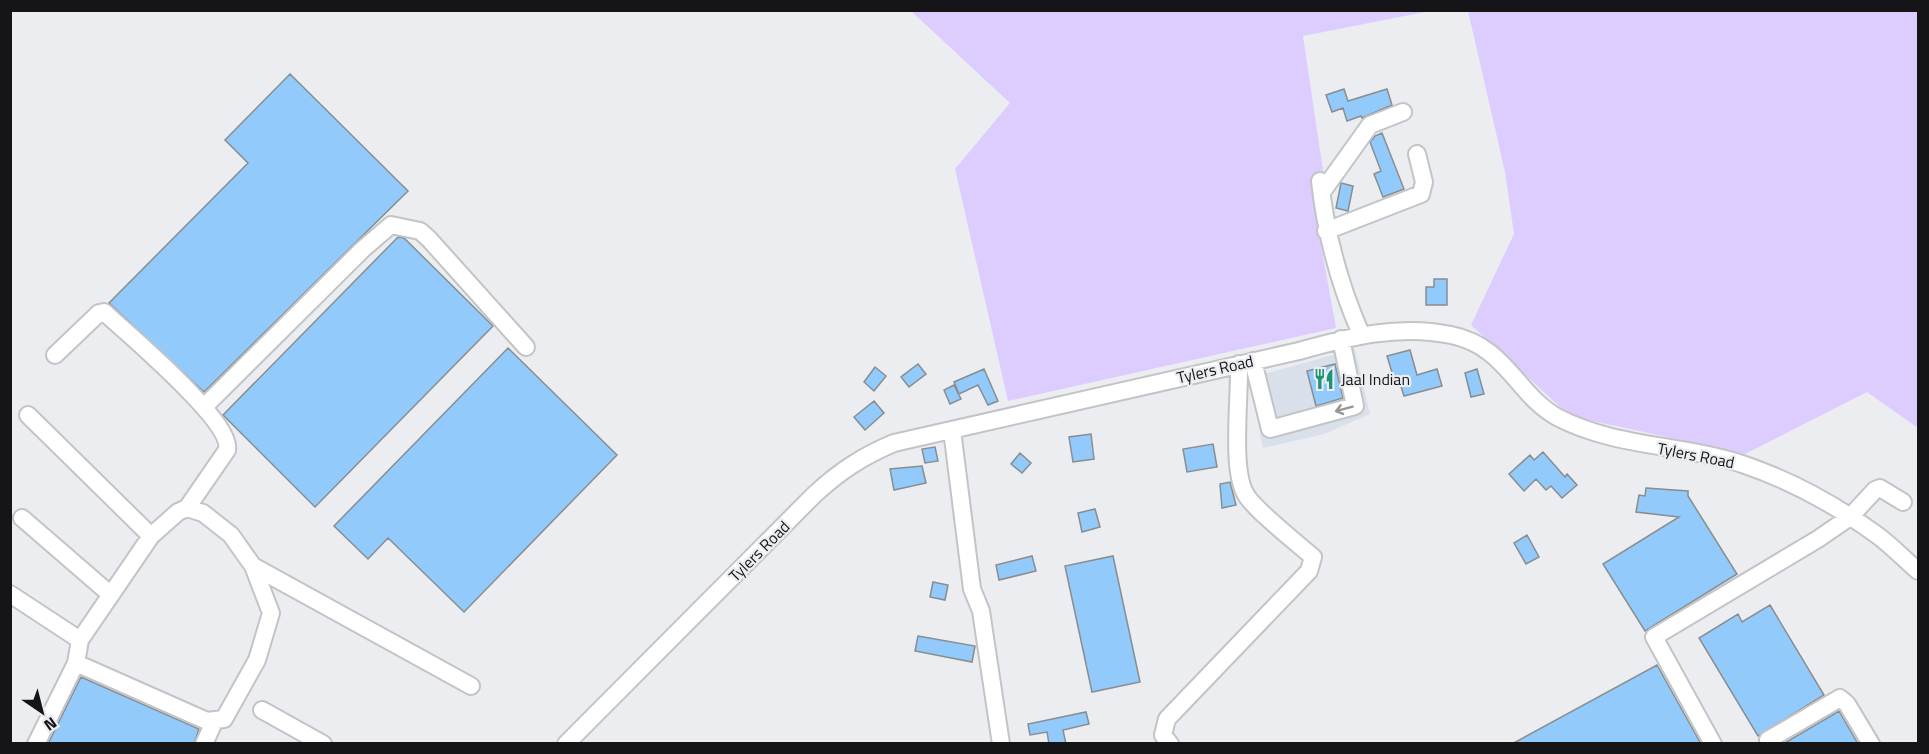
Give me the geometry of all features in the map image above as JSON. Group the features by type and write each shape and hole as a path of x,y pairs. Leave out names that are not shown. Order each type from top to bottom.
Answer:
{"street":[{"path":"1361,334 1336,272 1326,231 1321,187 1370,125 1403,112"},
{"path":"1326,231 1421,194 1424,182 1417,154"},
{"path":"204,407 363,249 392,225 420,231 429,239 526,347"},
{"path":"36,744 76,663 80,640 151,536 178,512 187,508 224,457 228,443 204,407 104,312 99,313 55,355"},
{"name":"Tylers Road","path":"566,744 840,471 866,455 894,443 1361,334 1414,331 1451,335 1472,342 1497,358 1537,401 1555,416 1620,441 1744,465 1811,493 1851,517 1918,571"},
{"path":"1246,362 1270,429 1355,406 1341,339"},
{"path":"1170,744 1163,735 1167,719 1310,571 1312,557 1245,494 1237,458 1240,403 1246,362"},
{"path":"28,415 151,536"},
{"path":"952,430 972,589 981,611 1001,744"},
{"path":"1713,744 1654,637 1777,566 1851,517 1868,495 1880,488 1903,502"},
{"path":"76,663 207,721 224,719 257,660 271,613 253,566 231,535 203,513 187,508"},
{"path":"22,518 111,595"},
{"path":"253,566 471,686"},
{"path":"10,594 80,640"},
{"path":"1768,740 1840,698 1847,704 1871,744"},
{"path":"262,710 323,744"},
{"path":"204,744 215,720"}],"shaded area":[{"path":"911,11 1430,11 1303,36 1333,238 1321,245 1336,328 1008,401 955,169 1010,103"},
{"path":"1468,11 1918,11 1918,428 1867,392 1745,454 1570,416 1471,325 1514,234 1505,172"},
{"path":"1355,349 1370,414 1324,434 1263,448 1249,378"}],"building":[{"path":"290,74 408,191 204,392 109,303 248,163 225,140"},
{"path":"1344,89 1348,101 1387,89 1392,105 1362,118 1361,116 1347,121 1343,108 1332,112 1326,95"},
{"path":"1382,133 1404,189 1383,197 1374,174 1381,171 1370,142"},
{"path":"1341,183 1353,186 1348,211 1336,208"},
{"path":"398,237 404,238 493,326 315,507 223,415"},
{"path":"1434,279 1447,279 1447,305 1426,305 1426,287 1434,287"},
{"path":"508,348 617,455 464,612 388,538 368,559 334,526"},
{"path":"1410,350 1417,375 1437,369 1442,386 1404,396 1398,377 1394,379 1387,356"},
{"path":"918,364 926,374 909,387 901,377"},
{"name":"Jaal Indian","path":"1335,364 1343,398 1316,406 1307,371"},
{"path":"875,367 886,376 874,391 864,382"},
{"path":"984,369 998,401 988,405 978,385 959,394 954,382"},
{"path":"1477,369 1484,394 1471,397 1465,373"},
{"path":"954,385 961,399 950,404 944,390"},
{"path":"874,401 884,413 865,430 854,417"},
{"path":"1091,434 1094,459 1073,462 1069,437"},
{"path":"1213,444 1217,467 1187,472 1183,449"},
{"path":"935,447 938,461 925,463 922,449"},
{"path":"1543,452 1565,477 1567,474 1577,485 1562,498 1551,486 1546,490 1536,479 1524,491 1509,474 1530,455 1534,460"},
{"path":"1020,453 1031,463 1022,473 1011,464"},
{"path":"922,466 926,483 894,490 890,469"},
{"path":"1230,482 1236,505 1222,508 1220,484"},
{"path":"1646,488 1688,491 1688,496 1737,574 1645,631 1603,564 1679,517 1636,512 1639,495 1645,496"},
{"path":"1095,509 1100,527 1082,532 1078,513"},
{"path":"1527,535 1539,557 1526,564 1514,543"},
{"path":"1032,556 1036,571 999,580 996,565"},
{"path":"1113,556 1140,682 1092,692 1065,566"},
{"path":"933,582 948,585 945,600 930,597"},
{"path":"1770,605 1824,695 1758,736 1699,638 1738,614 1742,622"},
{"path":"918,636 975,646 972,662 915,651"},
{"path":"1657,665 1701,744 1512,744"},
{"path":"81,677 199,729 194,744 48,744"},
{"path":"1839,711 1858,744 1783,744"},
{"path":"1086,712 1089,724 1063,730 1066,744 1049,744 1047,732 1030,735 1028,724"}],"place":[{"name":"Jaal Indian","path":"1324,379"}]}
